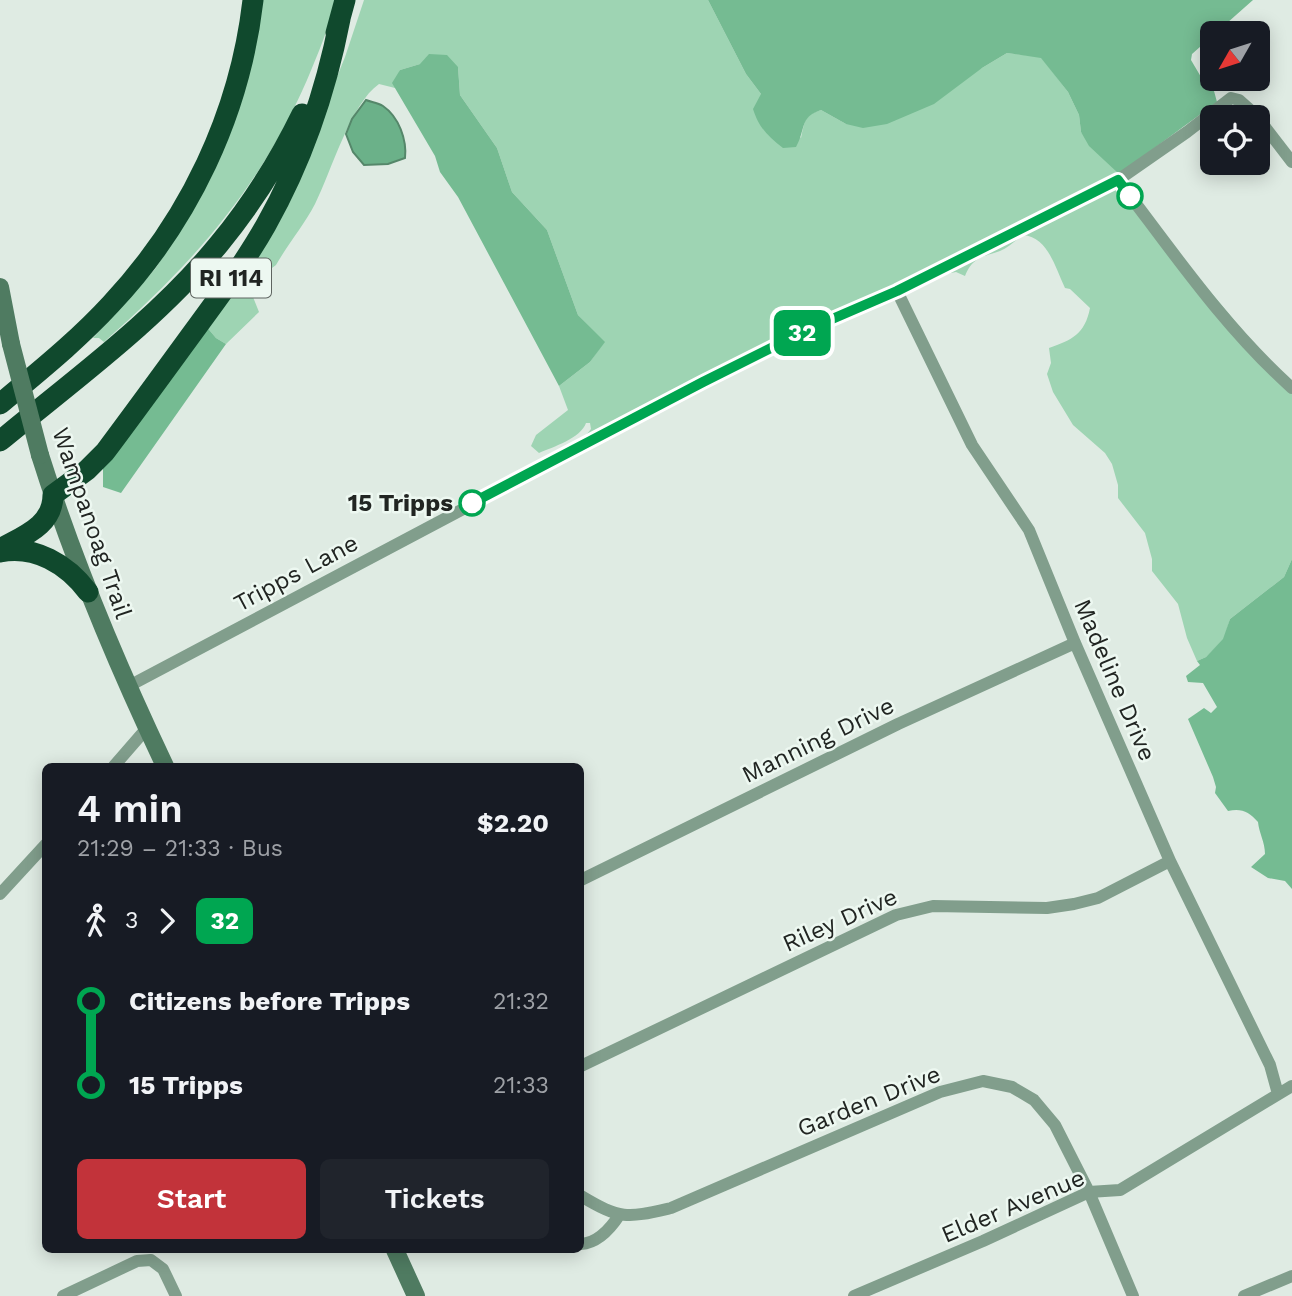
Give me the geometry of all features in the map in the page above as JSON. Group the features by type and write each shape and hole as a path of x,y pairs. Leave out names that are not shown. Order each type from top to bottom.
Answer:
{"highway":[{"path":"0,404 75,341 112,304 174,223 210,156 229,107 243,58 253,0"},
{"path":"0,441 163,303 200,266 233,226 277,161 302,115 332,44 342,10"},
{"name":"RI 114","path":"53,495 93,465 105,452 255,244 304,143 324,86 342,10"},
{"path":"0,551 43,523 51,511 53,495"},
{"path":"0,551 21,550 47,557 71,573 88,592"}],"main road":[{"name":"Wampanoag Trail","path":"0,287 11,344 53,495 88,592 127,687 164,763"},
{"path":"396,1253 416,1296"}],"street":[{"name":"Tripps Lane","path":"1222,105 1231,98 1244,105"},
{"name":"Tripps Lane","path":"127,687 650,410 809,329 897,291 1118,180 1200,122"},
{"name":"Tripps Lane","path":"1270,134 1292,162"},
{"path":"1118,180 1216,310 1292,388"},
{"name":"Madeline Drive","path":"897,291 972,445 1029,530 1170,860 1270,1065 1278,1094"},
{"name":"Manning Drive","path":"584,879 898,724 1075,643"},
{"path":"117,763 147,728"},
{"path":"0,894 42,848"},
{"name":"Riley Drive","path":"584,1065 897,915 933,906 1047,908 1074,904 1098,898 1170,860"},
{"name":"Garden Drive","path":"584,1198 603,1209 626,1216 671,1208 940,1092 983,1081 1012,1087 1034,1100 1055,1125 1089,1192 1133,1296"},
{"name":"Elder Avenue","path":"855,1296 1089,1192 1120,1189 1196,1146 1292,1086"},
{"path":"584,1244 591,1243 612,1227 620,1214"},
{"path":"62,1296 137,1261 151,1260 163,1269 176,1296"},
{"path":"1244,1296 1292,1276"}],"shaded area":[{"path":"260,0 336,0 307,80 288,120 245,191 194,254 104,342 93,338 155,269 189,217"},
{"path":"364,0 708,0 746,74 801,138 806,119 821,110 846,124 982,68 1007,53 1041,57 1068,92 1079,115 1081,132 1119,174 1115,178 1292,389 1292,559 1284,577 1230,619 1224,639 1206,657 1197,661 1187,638 1178,604 1152,571 1152,559 1145,533 1118,498 1118,485 1112,464 1105,453 1073,425 1053,392 1047,374 1051,363 1049,348 1076,335 1085,324 1090,308 1070,289 1065,288 1045,247 1032,237 1023,235 1003,250 975,261 965,276 956,272 945,274 902,296 896,287 579,444 591,429 590,423 586,423 573,438 539,453 531,446 536,435 568,410 559,386 590,362 604,342 578,315 547,230 512,192 497,148 460,95 458,67 420,64 400,70 395,88 379,84 369,93 342,139 311,212 255,292 253,297 259,312 226,344 216,338 205,325 299,171 345,57"},
{"path":"708,0 1253,0 1229,21 1200,21 1200,47 1192,54 1191,60 1200,75 1200,91 1214,91 1217,102 1213,105 1200,105 1200,114 1119,174 1089,146 1081,132 1079,115 1068,92 1041,58 1007,53 934,104 887,124 863,128 846,124 821,110 806,120 796,147 783,148 768,135 758,121 753,109 761,94 746,74"},
{"path":"429,54 447,55 458,67 460,95 497,148 512,192 547,230 578,315 605,342 590,362 559,386 458,197 440,172 435,156 392,83 400,70 420,64"},
{"path":"366,100 383,106 398,123 403,137 405,158 388,164 364,165 353,152 346,134 352,119"},
{"path":"205,325 216,338 226,344 121,493 103,487 103,465"},
{"path":"1292,559 1292,889 1285,881 1268,878 1251,867 1265,854 1258,822 1245,812 1228,811 1215,793 1213,777 1188,719 1204,708 1211,713 1217,707 1203,683 1188,682 1186,676 1200,665 1197,661 1206,657 1223,639 1230,619 1284,577"}],"bus line":[{"name":"32","path":"472,503 809,329 897,291 1118,180 1130,196"}],"place":[{"name":"15 Tripps","path":"472,503"}]}
